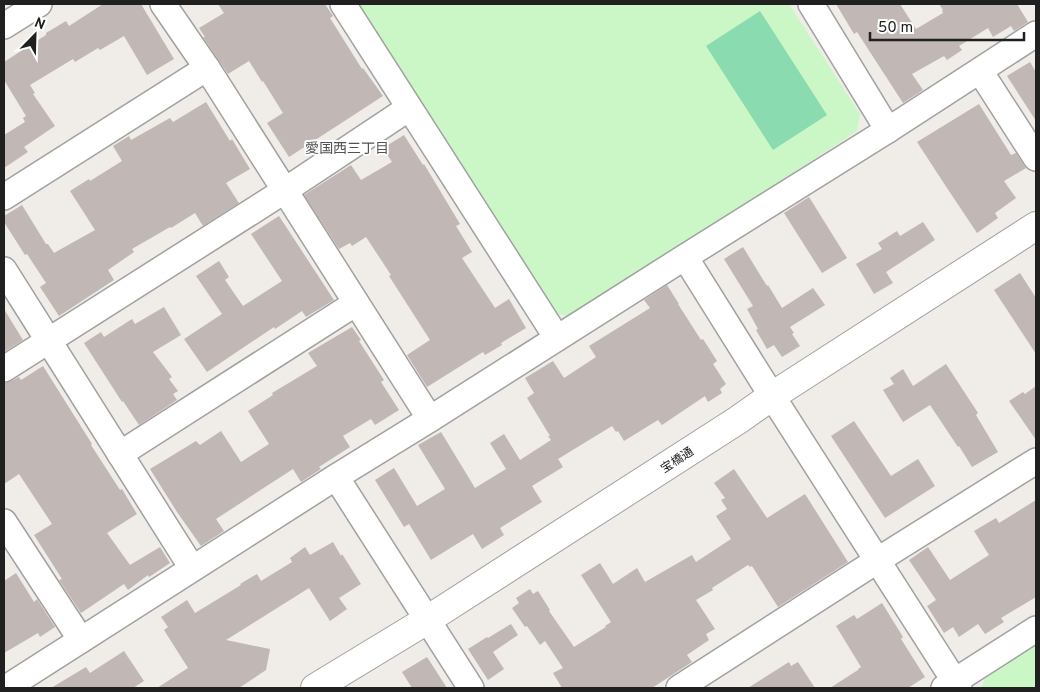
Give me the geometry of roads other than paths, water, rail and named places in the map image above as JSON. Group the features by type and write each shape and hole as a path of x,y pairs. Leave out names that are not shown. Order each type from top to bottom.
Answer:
{"street":[{"path":"4,26 39,4"},
{"path":"163,4 207,68 430,419"},
{"path":"343,4 557,338"},
{"path":"811,4 888,130"},
{"path":"6,688 685,256 888,130 1036,34"},
{"path":"4,197 207,68"},
{"path":"980,71 1036,158"},
{"path":"4,369 284,191 408,108"},
{"name":"宝橋通","path":"315,688 427,620 1036,226"},
{"path":"685,256 772,396 878,560 953,686 1036,629"},
{"path":"4,270 192,568"},
{"path":"120,454 356,303"},
{"path":"679,688 1036,461"},
{"path":"336,477 471,688"},
{"path":"4,522 81,640"}],"district":[{"name":"愛国西三丁目","path":"347,148"}]}
